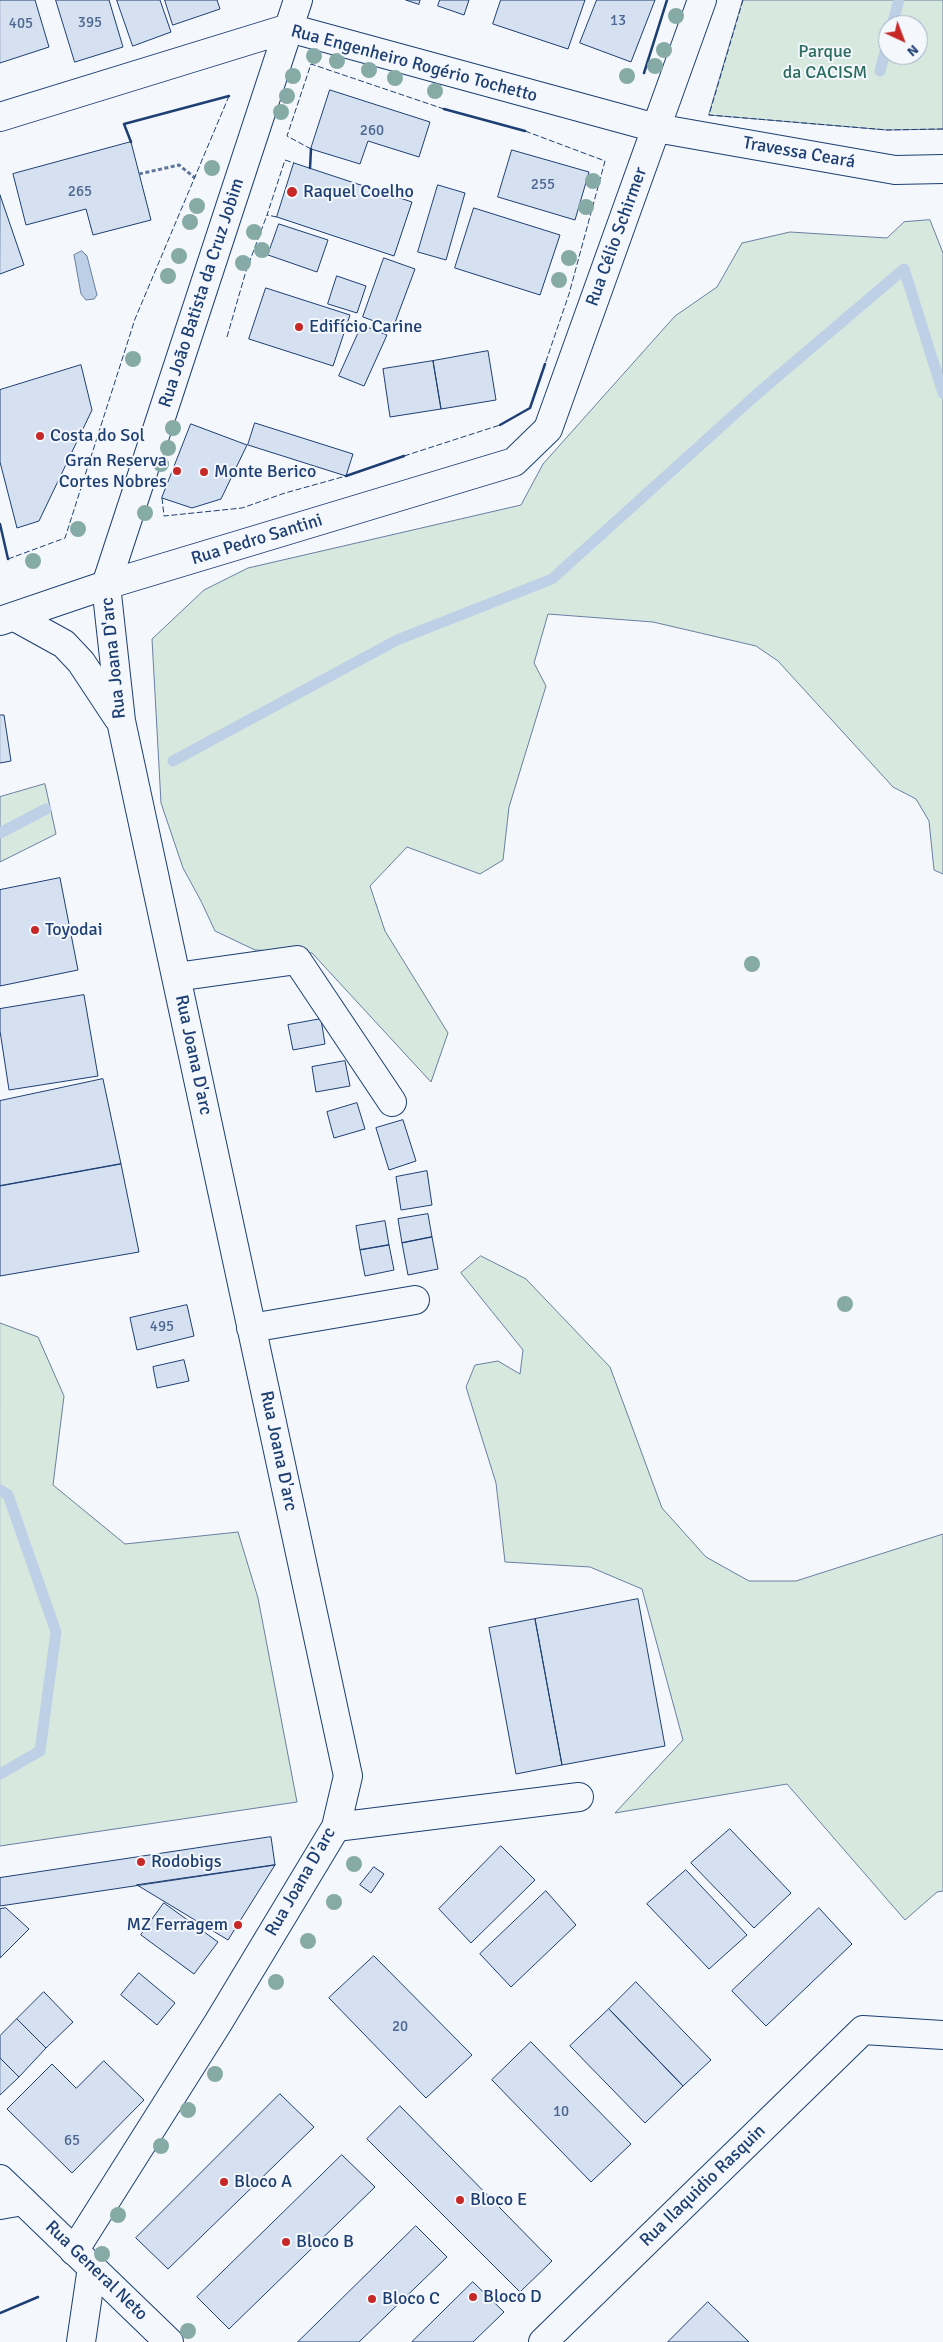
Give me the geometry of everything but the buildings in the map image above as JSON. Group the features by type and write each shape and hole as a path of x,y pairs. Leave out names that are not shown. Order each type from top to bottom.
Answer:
{"street":[{"name":"Rua João Batista da Cruz Jobim","path":"106,585 298,0"},
{"name":"Rua Célio Schirmer","path":"514,462 548,429 702,0"},
{"name":"Rua Engenheiro Rogério Tochetto","path":"0,117 289,28 656,128"},
{"name":"Travessa Ceará","path":"656,128 895,170 943,169"},
{"name":"Rua Pedro Santini","path":"8,619 106,585 514,462"},
{"name":"Rua Joana D'arc","path":"81,2342 83,2259 218,2023 336,1827 348,1776 121,721 106,585"},
{"path":"8,619 64,644 81,662 121,721"},
{"path":"176,977 297,960 392,1102"},
{"path":"251,1328 415,1300"},
{"path":"336,1827 579,1797"},
{"name":"Rua Ilaquidio Rasquin","path":"543,2342 864,2030 943,2035"},
{"name":"Rua General Neto","path":"0,2179 11,2203 83,2259 169,2342"}],"path":[{"path":"139,174 179,166 194,178"}],"green space":[{"name":"Parque da CACISM","path":"743,0 943,0 943,129 887,130 709,115"},
{"path":"930,220 943,253 943,874 934,870 929,821 916,799 893,787 778,661 756,646 653,622 548,614 534,663 546,686 509,807 503,860 480,874 407,847 370,886 385,931 448,1033 431,1082 312,953 255,950 215,931 183,868 161,803 152,639 204,590 248,568 521,505 543,464 675,316 717,287 742,243 790,232 887,238 904,222"},
{"path":"45,784 56,834 0,862 0,797"},
{"path":"481,1256 526,1279 610,1367 662,1508 706,1557 749,1581 796,1581 943,1534 943,1891 937,1892 905,1920 787,1784 615,1813 683,1740 642,1589 590,1567 505,1562 496,1483 466,1387 475,1365 498,1361 520,1374 523,1350 461,1273"},
{"path":"0,1323 38,1337 64,1396 53,1485 125,1544 238,1532 258,1598 297,1802 0,1846"}],"water":[{"path":"82,251 87,256 97,295 94,299 86,300 81,294 74,255"}],"waterway":[{"path":"895,15 899,0"},
{"path":"880,71 882,65"},
{"path":"173,761 397,640 552,579 757,394 904,269 943,393"},
{"path":"0,833 46,809"},
{"path":"0,1490 8,1495 56,1632 40,1751 0,1774"}],"fence":[{"path":"743,0 709,115 887,130 943,129"},
{"path":"311,149 287,136 311,64 444,109"},
{"path":"8,559 65,538 135,319 229,96"},
{"path":"525,131 605,161 569,294 545,364"},
{"path":"277,217 267,215 285,160 294,163"},
{"path":"227,337 246,271 267,215"},
{"path":"404,456 500,425"},
{"path":"162,498 164,516 242,508 285,493 346,476"}],"wall":[{"path":"644,73 667,0"},
{"path":"131,142 124,124 229,96"},
{"path":"444,109 525,131"},
{"path":"310,168 311,149"},
{"path":"500,425 530,408 545,364"},
{"path":"346,476 404,456"},
{"path":"0,524 8,559"},
{"path":"0,2313 38,2297"}],"place":[{"name":"Raquel Coelho","path":"292,192"},
{"name":"Edifício Carine","path":"299,327"},
{"name":"Costa do Sol","path":"40,436"},
{"name":"Gran Reserva Cortes Nobres","path":"177,471"},
{"name":"Monte Berico","path":"204,472"},
{"name":"Toyodai","path":"35,930"},
{"name":"Rodobigs","path":"141,1862"},
{"name":"MZ Ferragem","path":"238,1925"},
{"name":"Bloco A","path":"224,2182"},
{"name":"Bloco E","path":"460,2200"},
{"name":"Bloco B","path":"286,2242"},
{"name":"Bloco D","path":"473,2297"},
{"name":"Bloco C","path":"372,2299"}]}
